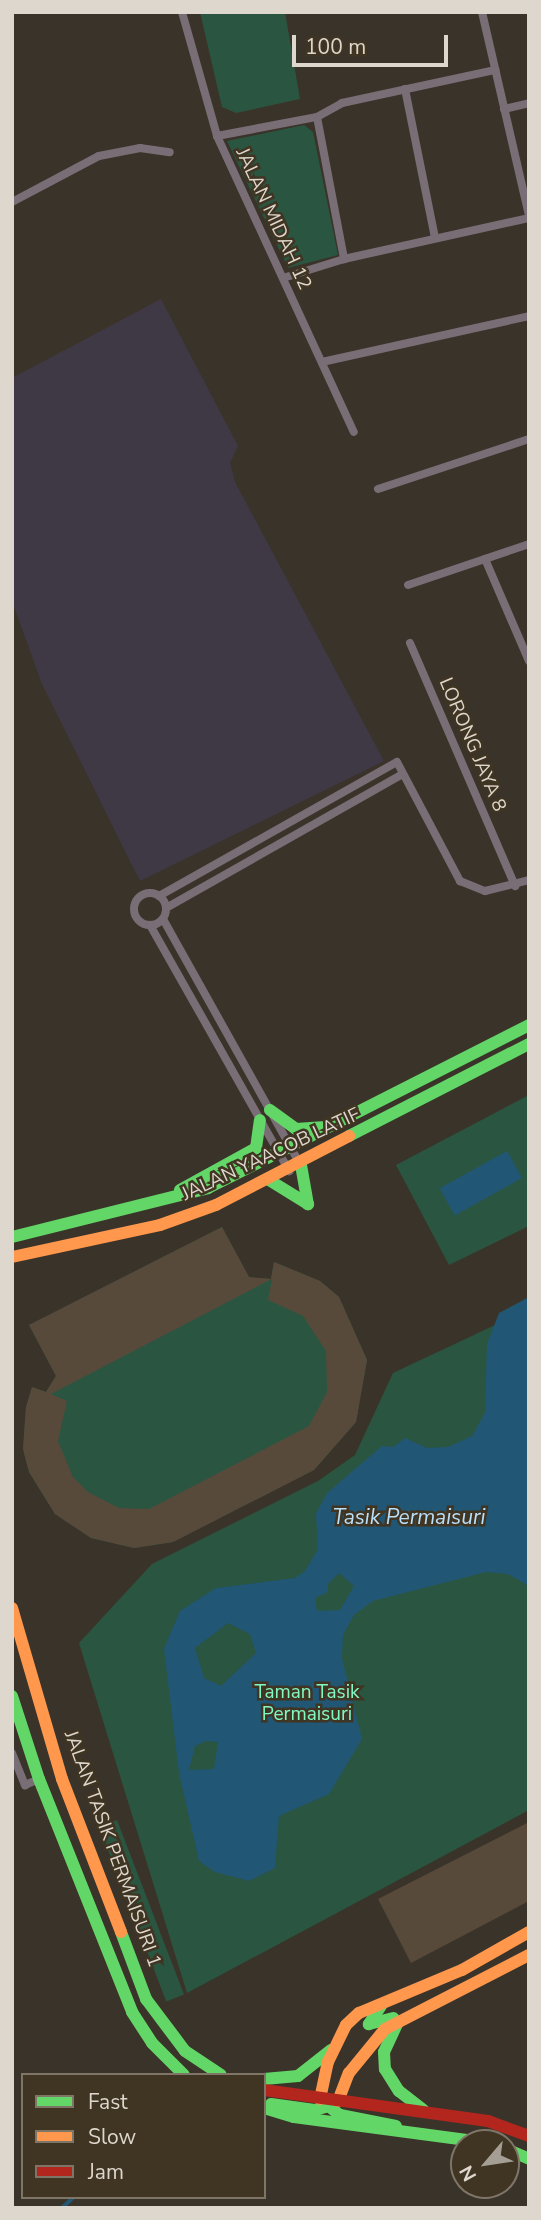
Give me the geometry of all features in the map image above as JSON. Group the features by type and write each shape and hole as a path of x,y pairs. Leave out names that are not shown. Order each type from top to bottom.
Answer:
{"street":[{"name":"JALAN MIDAH 12","path":"182,12 217,136 355,432"},
{"path":"283,278 344,259 529,217 482,12"},
{"path":"217,136 317,117 342,103 495,70"},
{"path":"405,89 435,239"},
{"path":"504,109 529,103"},
{"path":"317,117 344,259"},
{"path":"12,202 99,156 140,148 170,152"},
{"path":"322,362 529,316"},
{"path":"378,489 529,439"},
{"path":"408,585 529,544"},
{"path":"485,559 525,644 529,661"},
{"name":"LORONG JAYA 8","path":"410,643 515,886"},
{"path":"295,1168 286,1151 261,1120 150,925 137,918 135,902 147,893 159,896 397,762 460,881 485,891 515,886 529,880"},
{"path":"270,1180 308,1204 270,1110 163,919 166,908 403,774"},
{"path":"159,896 166,908"},
{"path":"150,925 163,919"},
{"name":"JALAN YAACOB LATIF","path":"12,1237 142,1208 208,1188 286,1151 529,1025"},
{"name":"JALAN YAACOB LATIF","path":"12,1257 169,1222 295,1168 529,1044"},
{"path":"270,1110 305,1130 340,1123"},
{"path":"142,1208 245,1157 256,1148 261,1120"},
{"name":"JALAN TASIK PERMAISURI 1","path":"12,1608 62,1779 115,1917 160,2021 185,2051 217,2073"},
{"name":"JALAN TASIK PERMAISURI 1","path":"12,1696 39,1779 95,1925 132,2012 182,2073"},
{"path":"12,1753 25,1785 39,1779"},
{"path":"95,1925 115,1917"},
{"path":"266,2079 298,2076 337,2044 359,2013 462,1970 529,1932"},
{"path":"329,2103 349,2073 385,2029 457,1995 529,1955"},
{"path":"388,1999 369,2024 445,1993 457,1995"},
{"path":"398,2022 384,2052 384,2069 399,2091 424,2111"},
{"path":"329,2103 337,2044"},
{"path":"266,2090 329,2103 424,2111 488,2121 529,2136"},
{"path":"266,2106 329,2103 413,2132"},
{"path":"266,2107 294,2117 450,2137"}],"shaded area":[{"path":"161,299 238,446 230,463 235,482 384,761 140,881 42,684 12,601 12,378"}],"green space":[{"path":"200,12 285,12 300,99 236,113 222,107"},
{"path":"304,125 313,132 338,255 288,268 227,141"},
{"path":"529,1095 529,1226 449,1265 396,1165"},
{"path":"222,1227 249,1277 271,1279 274,1262 320,1281 339,1297 367,1360 356,1422 314,1470 173,1542 134,1548 91,1538 55,1514 29,1472 23,1449 26,1407 32,1387 46,1392 56,1376 29,1325"},
{"name":"Taman Tasik Permaisuri","path":"529,1309 529,1810 187,1993 79,1643 152,1564 318,1481 355,1455 393,1373"},
{"path":"117,1820 184,1995 166,2001 99,1827"}],"water":[{"path":"507,1151 522,1178 455,1215 440,1188"},
{"name":"Tasik Permaisuri","path":"529,1297 529,1586 508,1574 486,1572 373,1601 354,1615 343,1635 342,1658 362,1739 329,1794 279,1816 275,1868 249,1881 215,1872 199,1861 179,1773 164,1649 180,1611 216,1588 295,1578 305,1571 318,1549 316,1513 327,1493 382,1446 393,1447 405,1438 427,1448 448,1447 472,1436 485,1413 487,1344 499,1313","holes":["339,1573 354,1586 340,1610 317,1611 315,1598 328,1592 328,1584","228,1623 250,1634 256,1653 221,1686 204,1678 195,1648","206,1741 218,1742 214,1769 189,1770 195,1746"]}],"building":[{"path":"222,1227 249,1277 271,1279 274,1262 320,1281 339,1297 367,1360 356,1422 314,1470 173,1542 134,1548 91,1538 55,1514 29,1472 23,1449 26,1407 32,1387 46,1392 56,1376 29,1325","holes":["272,1279 268,1300 303,1316 326,1351 327,1392 309,1426 149,1509 119,1508 88,1492 73,1477 58,1441 67,1401 51,1394"]},
{"path":"529,1822 529,1901 411,1963 378,1899"}],"waterway":[{"path":"62,2208 72,2199"}],"traffic: fast":[{"path":"12,1237 208,1188 529,1025"},
{"path":"349,1136 529,1044"},
{"path":"270,1110 296,1129 322,1127"},
{"path":"180,1190 256,1148 260,1120"},
{"path":"301,1165 308,1204"},
{"path":"269,1180 308,1204"},
{"path":"12,1696 39,1779 132,2012 152,2043 182,2073"},
{"path":"121,1932 146,1999 185,2051 218,2073"},
{"path":"381,2006 369,2024 393,2018"},
{"path":"398,2022 384,2052 385,2069 399,2091 423,2110"},
{"path":"266,2079 298,2076 331,2050"},
{"path":"320,2099 340,2115 396,2126"},
{"path":"271,2104 315,2110 332,2105"},
{"path":"266,2109 294,2117 450,2138"},
{"path":"520,2155 529,2159"}],"traffic: slow":[{"path":"12,1257 160,1225 216,1205 349,1136"},
{"path":"12,1608 62,1779 121,1932"},
{"path":"320,2099 328,2062 346,2025 359,2013 462,1970 529,1932"},
{"path":"338,2101 349,2073 385,2029 529,1955"}],"traffic: jam":[{"path":"266,2090 488,2121 529,2136"}]}
